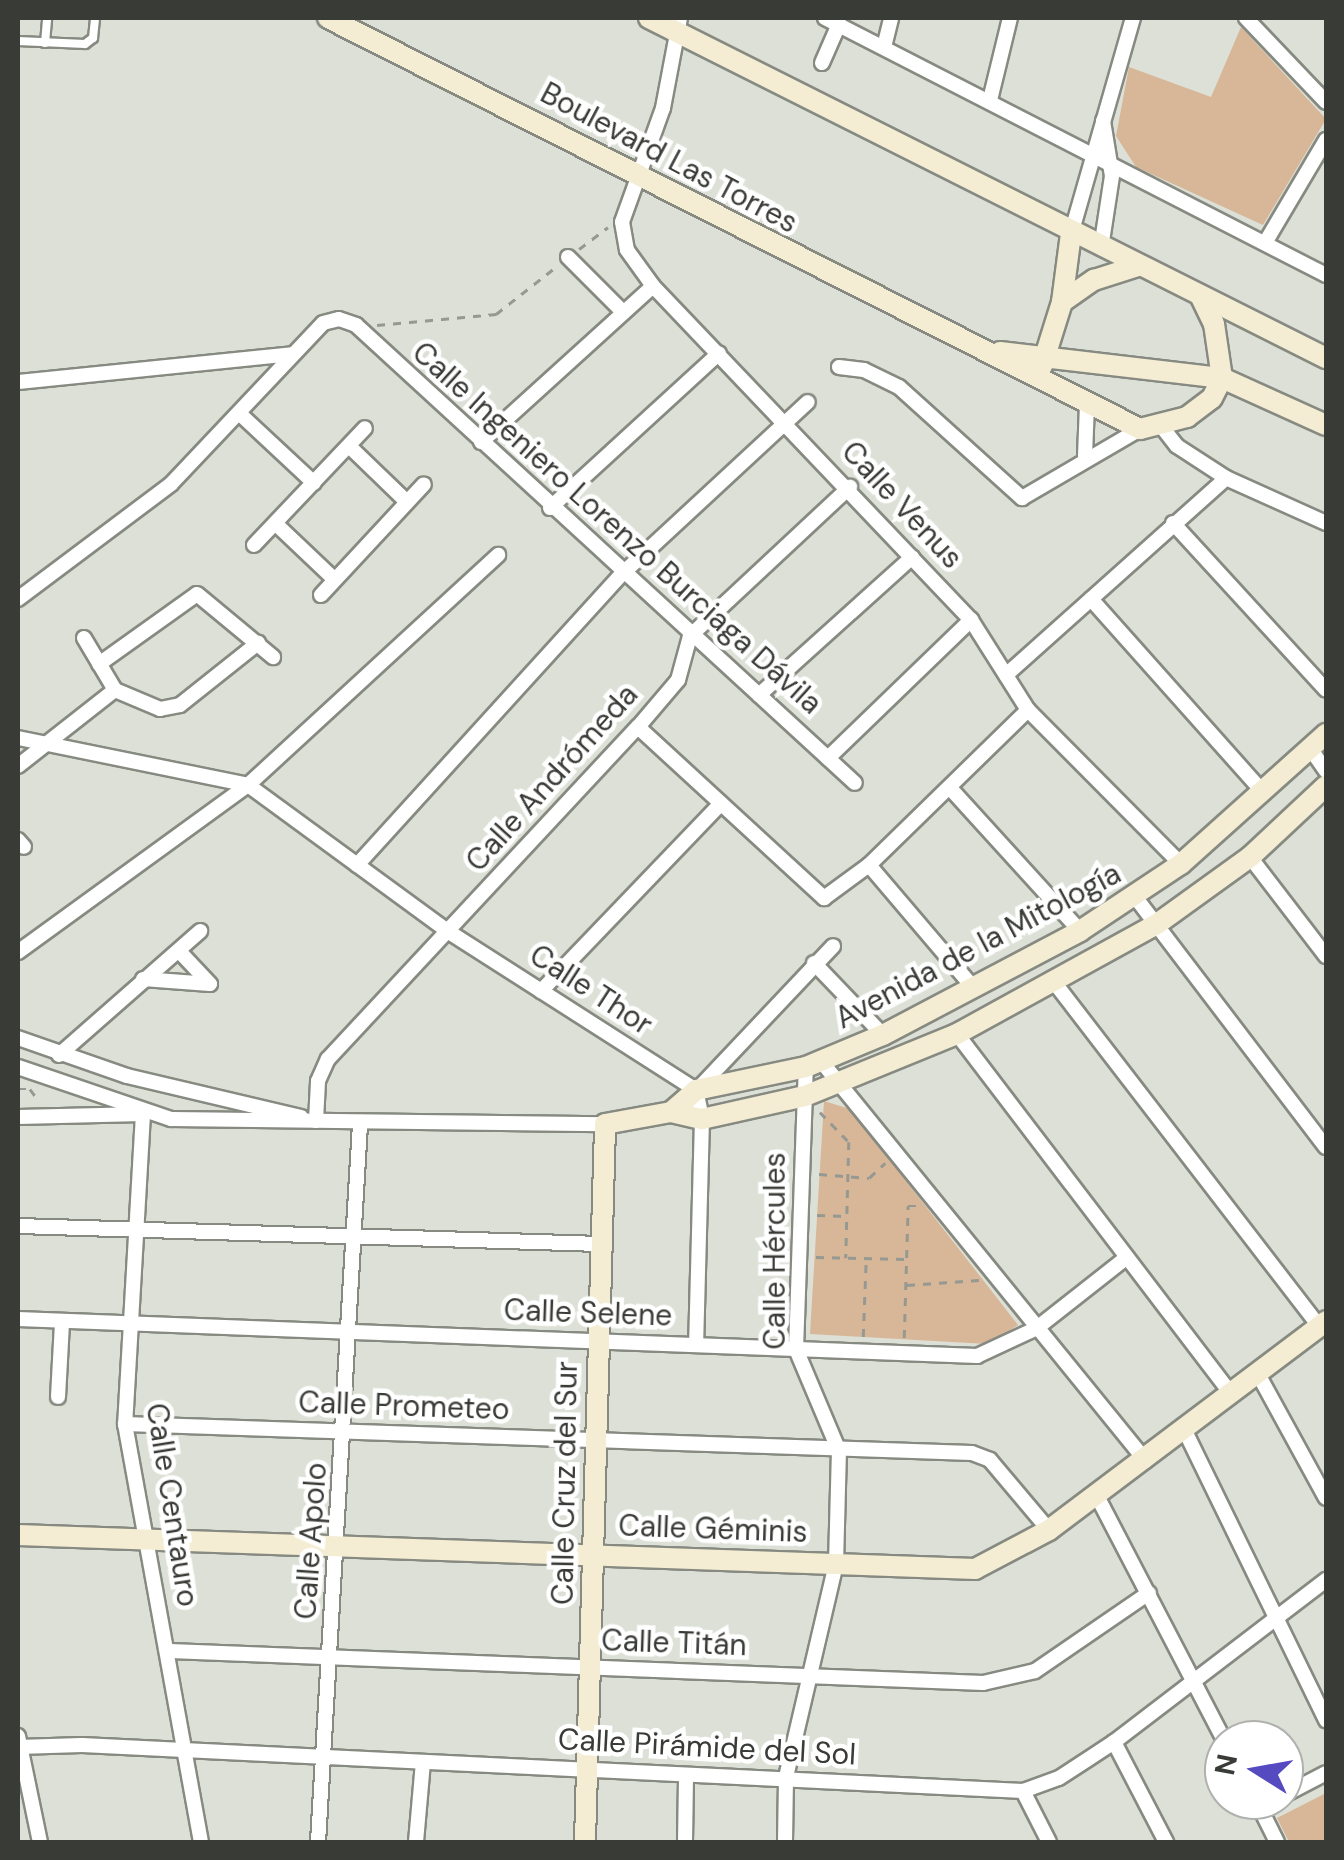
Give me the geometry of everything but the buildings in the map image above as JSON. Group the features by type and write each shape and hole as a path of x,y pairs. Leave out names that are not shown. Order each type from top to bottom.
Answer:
{"street":[{"name":"Boulevard Las Torres","path":"328,18 642,175 681,202 982,350 1042,368 1222,378 1326,425"},
{"path":"649,18 678,24 1071,234 1326,358"},
{"path":"884,48 891,18"},
{"path":"990,100 1010,18"},
{"path":"1042,368 1062,302 1071,234 1091,151 1133,18"},
{"path":"1246,18 1326,102"},
{"path":"822,63 832,21 1326,275"},
{"path":"625,215 642,175 678,24"},
{"path":"1100,248 1112,163 1103,120"},
{"path":"1265,243 1326,140"},
{"name":"Calle Venus","path":"625,215 624,242 653,286 850,487 971,620 1028,710 1181,864"},
{"path":"568,257 622,311"},
{"path":"1062,302 1094,280 1138,266"},
{"path":"481,442 653,286"},
{"path":"839,367 898,387 1015,497 1028,496 1085,456 1140,429 1162,427 1212,398 1222,378 1214,324 1200,295"},
{"name":"Calle Ingeniero Lorenzo Burciaga Dávila","path":"293,354 323,323 339,319 356,325 550,508 855,783"},
{"path":"550,508 720,353"},
{"path":"18,382 293,354"},
{"path":"18,599 171,484 293,354"},
{"name":"Boulevard Las Torres","path":"1042,368 1087,402 1140,429"},
{"path":"357,864 622,574 808,402"},
{"path":"1085,456 1087,402"},
{"path":"240,414 314,482"},
{"path":"1162,427 1177,446 1226,478 1326,523"},
{"path":"254,544 365,428"},
{"path":"349,446 406,501"},
{"path":"1006,675 1226,478"},
{"path":"321,596 424,484"},
{"name":"Calle Andrómeda","path":"316,1121 318,1082 328,1059 638,727 678,680 690,636 850,487"},
{"path":"1173,523 1326,690"},
{"path":"276,524 335,580"},
{"path":"18,952 248,786 498,554"},
{"path":"759,695 912,557"},
{"path":"100,664 197,594 273,657"},
{"path":"1091,599 1264,793"},
{"path":"828,758 971,620"},
{"path":"84,638 115,690 144,707 171,709 258,644"},
{"path":"18,766 115,690"},
{"path":"638,727 818,896 835,895 869,865 1028,710"},
{"name":"Avenida de la Mitología","path":"696,1090 813,1064 883,1035 1080,930 1136,898 1181,864 1312,751 1326,734"},
{"path":"18,738 50,740 248,786"},
{"path":"1312,751 1326,771"},
{"name":"Calle Thor","path":"248,786 449,932 696,1090"},
{"name":"Avenida de la Mitología","path":"18,1067 143,1114 360,1124 604,1124 672,1112 702,1118 805,1096 958,1034 1157,924 1250,858 1326,786"},
{"path":"950,788 1080,930"},
{"path":"541,991 721,804"},
{"path":"1250,858 1326,956"},
{"path":"869,865 973,987"},
{"path":"1136,898 1326,1147"},
{"path":"60,1055 200,931"},
{"path":"672,1112 833,946"},
{"path":"143,980 210,984 179,951"},
{"path":"814,964 883,1035"},
{"path":"1054,982 1323,1324"},
{"path":"958,1034 1231,1394"},
{"name":"Avenida de la Mitología","path":"18,1038 60,1055 316,1121"},
{"path":"813,1064 838,1082 1146,1462"},
{"name":"Calle Hércules","path":"786,1842 786,1777 836,1564 838,1452 796,1349 805,1096 813,1064"},
{"path":"696,1090 702,1118 696,1345"},
{"path":"18,1117 143,1114"},
{"name":"Calle Centauro","path":"143,1114 126,1326 125,1424 144,1539 170,1651 202,1842"},
{"name":"Calle Apolo","path":"318,1842 340,1549 360,1124"},
{"name":"Calle Cruz del Sur","path":"585,1842 604,1124"},
{"path":"18,1226 134,1226 602,1244"},
{"name":"Calle Selene","path":"18,1319 977,1356 1037,1328 1126,1258"},
{"path":"58,1397 62,1322"},
{"name":"Calle Géminis","path":"18,1535 975,1569 1049,1530 1146,1462 1323,1324"},
{"path":"1258,1374 1326,1498"},
{"name":"Calle Prometeo","path":"125,1424 981,1455 1049,1530"},
{"path":"1185,1431 1326,1720"},
{"path":"1097,1496 1213,1720"},
{"name":"Calle Pirámide del Sol","path":"18,1744 1022,1791 1059,1778 1114,1742 1326,1580"},
{"name":"Calle Titán","path":"170,1651 1010,1680 1035,1672 1150,1592"},
{"path":"1114,1742 1166,1842"},
{"path":"18,1744 40,1842"},
{"path":"416,1842 424,1762"},
{"path":"685,1842 686,1775"},
{"path":"1022,1791 1049,1842"}],"lane":[{"path":"45,43 47,18"},
{"path":"18,41 85,44 93,38 95,18"}],"path":[{"path":"356,325 496,314 625,215"},
{"path":"18,1089 34,1092 43,1118"},
{"path":"805,1096 850,1142 846,1258"},
{"path":"802,1173 869,1178 896,1153"},
{"path":"904,1354 908,1206 938,1206"},
{"path":"801,1214 848,1216"},
{"path":"799,1257 906,1259"},
{"path":"863,1352 866,1258"},
{"path":"905,1285 998,1279"}],"shaded area":[{"path":"1241,27 1326,119 1263,225 1136,167 1116,136 1129,67 1211,97"},
{"path":"824,1101 850,1109 1018,1325 988,1344 810,1334"},
{"path":"1326,1793 1326,1842 1289,1842 1278,1820 1304,1820 1304,1804"}]}
